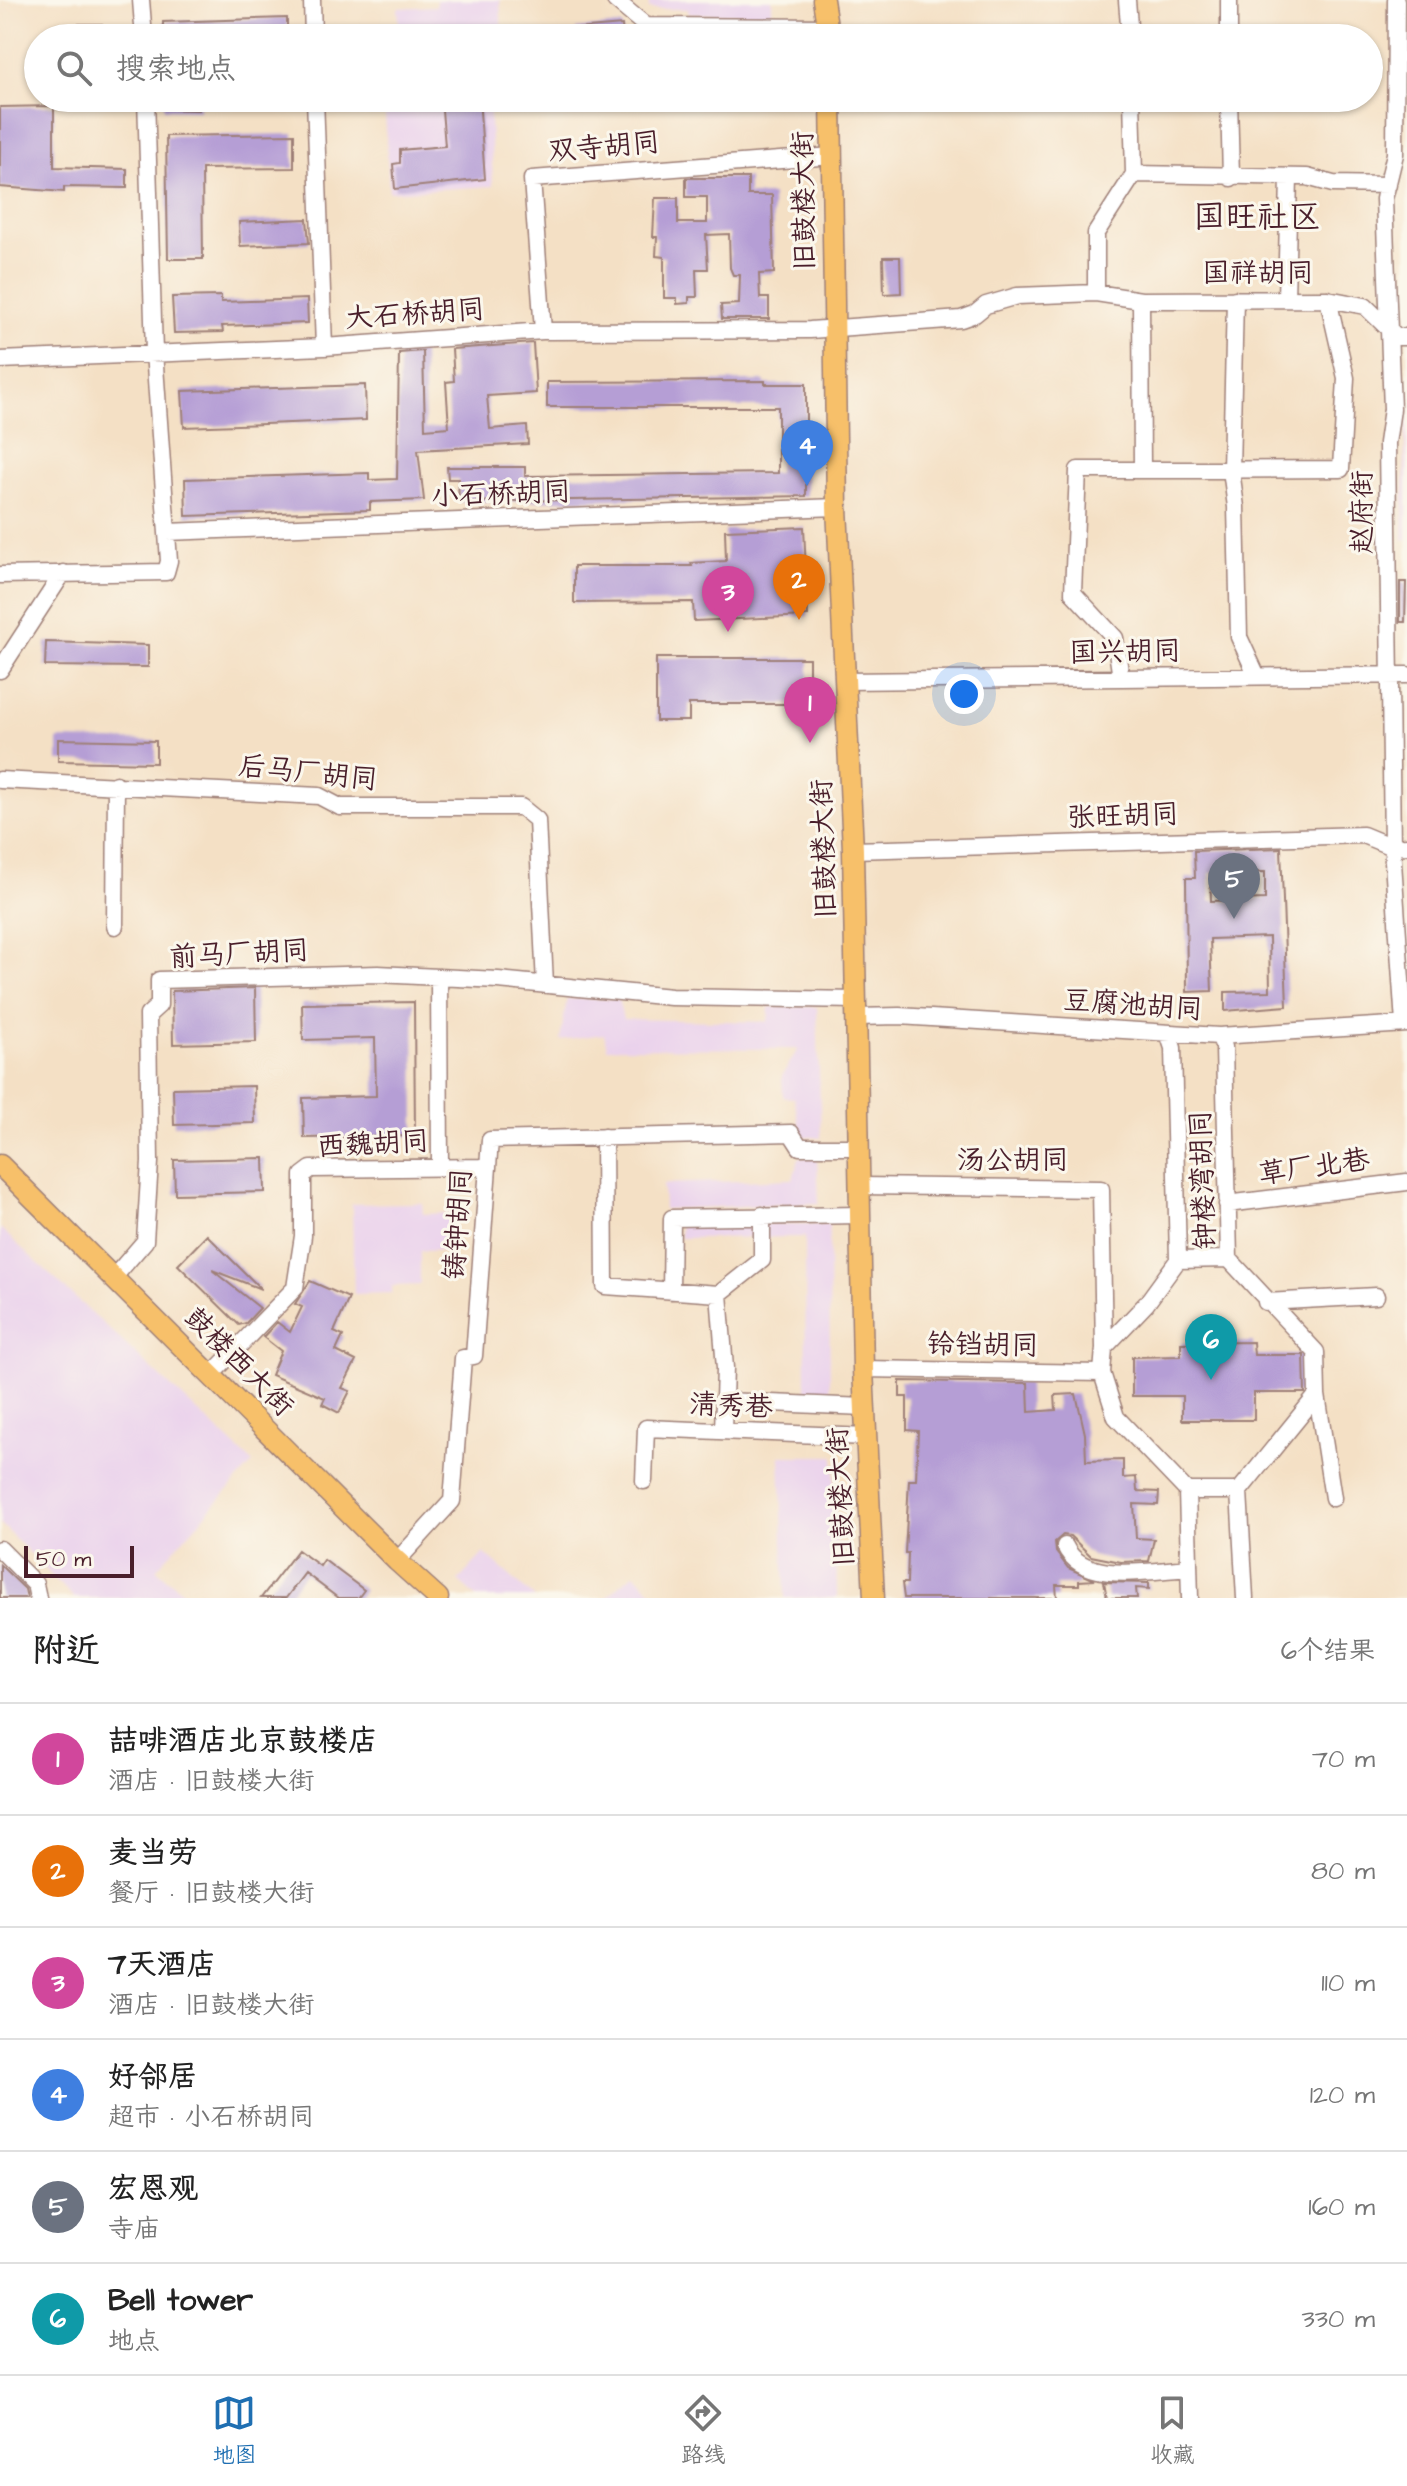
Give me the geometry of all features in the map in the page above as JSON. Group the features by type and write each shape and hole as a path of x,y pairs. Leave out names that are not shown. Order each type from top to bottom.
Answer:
{"main road":[{"path":"823,0 827,24"},
{"name":"旧鼓楼大街","path":"831,112 837,507 853,850 863,1369 874,1598"},
{"name":"鼓楼西大街","path":"0,1165 397,1561 438,1598"}],"street":[{"path":"141,0 143,24"},
{"path":"312,0 313,24"},
{"path":"615,0 644,24"},
{"path":"1127,0 1129,24"},
{"path":"1229,0 1229,24"},
{"name":"赵府街","path":"1396,0 1401,155 1384,199 1392,409 1387,443 1389,675 1400,846 1405,1024"},
{"path":"0,575 166,572 169,561 154,352 146,112"},
{"path":"316,112 324,347"},
{"path":"1096,293 1096,233 1134,174 1132,112"},
{"path":"1229,112 1231,178"},
{"name":"双寺胡同","path":"543,331 532,179 833,156"},
{"path":"1134,174 1307,177 1333,184 1388,185"},
{"path":"1286,299 1289,178"},
{"name":"国祥胡同","path":"834,327 961,319 975,314 986,305 1017,296 1096,293 1141,300 1328,299 1365,306 1397,337 1407,337"},
{"path":"1235,299 1231,470 1236,507 1239,637 1257,676"},
{"path":"1121,678 1115,638 1073,593 1078,470 1341,469 1346,378 1328,299"},
{"path":"1141,300 1142,470"},
{"name":"大石桥胡同","path":"0,360 324,347 543,331 834,327"},
{"name":"小石桥胡同","path":"167,532 837,507"},
{"path":"0,670 63,573"},
{"name":"国兴胡同","path":"844,681 1407,675"},
{"name":"后马厂胡同","path":"0,780 319,796 340,807 521,807 537,820 545,985"},
{"path":"115,926 116,784"},
{"name":"张旺胡同","path":"853,850 1363,835 1400,846"},
{"name":"前马厂胡同","path":"114,1277 145,1241 150,1162 148,1015 159,1005 159,980 378,974 856,1008"},
{"path":"439,977 440,1167"},
{"name":"豆腐池胡同","path":"856,1008 899,1016 1219,1036 1405,1024"},
{"name":"钟楼湾胡同","path":"1104,1348 1146,1304 1178,1260 1173,1048 1168,1033"},
{"name":"钟楼湾胡同","path":"1219,1036 1224,1047 1229,1259 1316,1352 1317,1395 1333,1498"},
{"name":"铸钟胡同","path":"397,1561 452,1501 463,1358 474,1356 490,1140 791,1133 800,1147 860,1147"},
{"path":"604,1137 605,1286 719,1294 762,1260 762,1215"},
{"name":"西魏胡同","path":"211,1375 295,1288 303,1236 303,1175 311,1169 488,1167"},
{"name":"草厂北巷","path":"1227,1204 1407,1182"},
{"name":"汤公胡同","path":"860,1186 1101,1189 1104,1348"},
{"path":"671,1291 672,1218 860,1215"},
{"path":"1178,1260 1229,1259"},
{"path":"719,1294 725,1368 723,1431"},
{"path":"1266,1302 1376,1296"},
{"path":"1104,1348 1102,1373 1116,1417 1187,1491 1190,1598"},
{"name":"铃铛胡同","path":"863,1369 1102,1373"},
{"path":"1245,1598 1239,1491 1317,1395"},
{"path":"723,1401 865,1407"},
{"name":"清秀巷","path":"644,1481 646,1428 867,1437"},
{"path":"1187,1491 1239,1491"},
{"path":"1065,1546 1070,1556 1083,1567 1122,1572 1189,1568"},
{"path":"0,1549 35,1584 38,1598"}],"shaded area":[{"path":"436,0 500,0 501,24 399,24 398,8 436,6"},
{"path":"649,0 772,0 772,14 689,14 688,9 649,9"},
{"path":"385,112 490,112 493,186 389,192"},
{"path":"1406,399 1407,540 1403,540"},
{"path":"567,999 618,999 623,1019 768,1022 769,1007 817,1007 821,1138 801,1136 794,1098 783,1097 782,1076 798,1049 607,1048 604,1034 560,1040"},
{"path":"799,1158 817,1158 819,1203 664,1209 663,1184 793,1179"},
{"path":"422,1203 423,1214 452,1213 453,1250 420,1251 420,1285 392,1286 392,1293 354,1294 352,1204"},
{"path":"829,1224 830,1398 806,1398 805,1237 680,1238 680,1225"},
{"path":"0,1228 253,1463 156,1569 191,1598 74,1598 0,1523"},
{"path":"780,1456 834,1456 837,1598 785,1598"},
{"path":"484,1553 535,1598 477,1598 458,1581"},
{"path":"634,1573 656,1595 653,1598 606,1598"}],"building":[{"path":"287,18 287,24 163,22"},
{"path":"0,107 24,107 24,112 54,112 54,167 127,169 127,188 64,187 64,192 0,187"},
{"path":"442,112 480,112 485,179 395,189 393,164 400,163 400,150 445,146"},
{"path":"294,134 294,168 202,169 203,259 168,259 166,136"},
{"path":"686,178 748,178 748,195 772,195 774,273 759,274 760,298 769,298 769,319 722,319 721,305 739,304 740,275 733,275 730,268 729,234 706,235 708,269 696,269 697,297 689,297 689,303 677,304 677,298 664,298 664,257 656,256 657,237 653,237 655,198 678,198 678,223 707,223 707,197 686,197"},
{"path":"307,219 309,243 240,246 239,222"},
{"path":"883,257 900,257 901,293 884,294"},
{"path":"221,296 221,302 307,299 308,323 222,326 223,332 174,333 172,297"},
{"path":"533,343 536,393 487,396 490,429 527,426 528,444 418,450 424,500 370,502 370,510 186,516 185,479 369,473 369,480 397,479 399,353 423,351 425,429 449,427 446,382 454,381 452,349"},
{"path":"765,381 765,384 806,384 806,496 459,502 458,479 448,479 447,467 525,467 525,476 778,473 778,407 547,407 547,382"},
{"path":"365,385 366,420 184,427 182,391"},
{"path":"804,527 808,616 694,621 693,602 574,603 574,566 692,566 691,563 726,561 725,530"},
{"path":"1400,582 1406,582 1405,622 1400,622"},
{"path":"46,642 148,645 148,667 45,666"},
{"path":"656,658 809,658 809,704 689,704 689,721 656,721"},
{"path":"58,739 156,741 156,763 58,761"},
{"path":"1281,848 1287,1006 1225,1011 1225,992 1270,991 1269,937 1210,939 1212,991 1187,992 1186,878 1195,878 1194,851","holes":["1265,872 1265,899 1211,901 1210,873"]},
{"path":"255,988 256,1042 173,1044 172,991"},
{"path":"414,1002 415,1136 304,1138 303,1098 376,1096 375,1038 303,1040 302,1004"},
{"path":"254,1086 255,1123 174,1125 173,1088"},
{"path":"264,1158 265,1192 175,1194 174,1160"},
{"path":"207,1235 261,1289 212,1270 260,1308 246,1323 239,1325 178,1265"},
{"path":"310,1281 349,1298 334,1332 343,1336 336,1351 356,1361 342,1388 350,1391 339,1413 322,1404 325,1398 271,1375 281,1351 263,1337 277,1322 290,1332 302,1307 295,1304"},
{"path":"1253,1342 1254,1355 1304,1355 1305,1393 1254,1393 1254,1420 1182,1420 1182,1396 1132,1396 1132,1357 1181,1356 1181,1343"},
{"path":"900,1381 1028,1383 1029,1412 1056,1410 1055,1395 1076,1394 1085,1434 1086,1461 1123,1460 1123,1478 1136,1477 1137,1491 1159,1492 1158,1505 1134,1504 1136,1538 1154,1539 1149,1561 1121,1562 1091,1556 1070,1536 1063,1535 1055,1542 1056,1552 1068,1568 1095,1580 1079,1581 1079,1585 1056,1585 1057,1598 904,1598 902,1583 907,1583 908,1553 905,1553 909,1480 916,1480 918,1431 907,1430 907,1397 900,1397"},
{"path":"298,1550 320,1566 324,1560 364,1590 358,1598 338,1598 305,1573 286,1598 261,1598"},
{"path":"0,1565 25,1589 27,1598 0,1598"},
{"path":"1104,1582 1149,1583 1149,1589 1136,1588 1137,1598 1107,1598"}],"place":[{"name":"好邻居","path":"807,486"},
{"name":"麦当劳","path":"799,620"},
{"name":"7天酒店","path":"728,632"},
{"name":"喆啡酒店北京鼓楼店","path":"810,743"},
{"name":"宏恩观","path":"1234,919"},
{"name":"Bell tower","path":"1211,1380"}],"district":[{"name":"国旺社区","path":"1257,217"}]}
